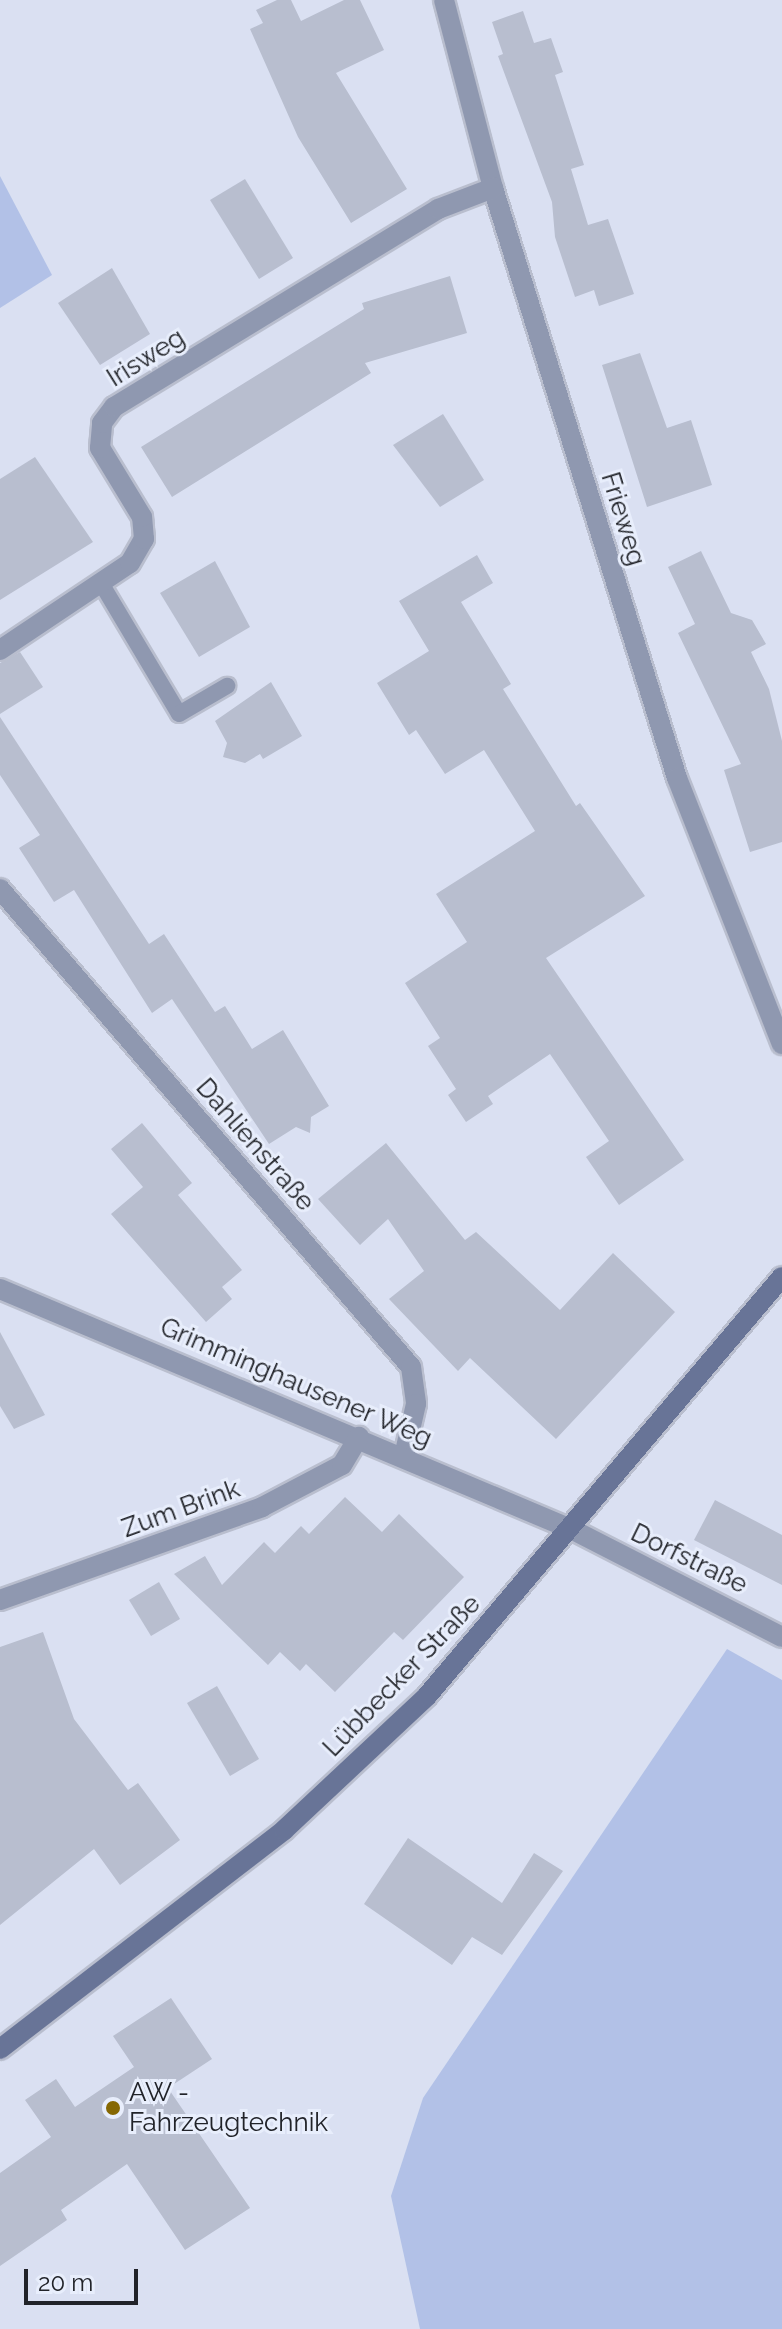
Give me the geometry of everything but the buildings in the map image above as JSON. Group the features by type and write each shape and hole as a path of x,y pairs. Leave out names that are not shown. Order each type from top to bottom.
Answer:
{"main road":[{"name":"Lübbecker Straße","path":"0,2049 184,1910 354,1767 427,1696 782,1277"}],"street":[{"name":"Frieweg","path":"444,0 493,188 677,778 782,1044"},
{"name":"Irisweg","path":"0,650 130,563 144,539 142,517 100,448 102,423 114,407 438,209 493,188"},
{"name":"Dahlienstraße","path":"0,889 411,1367 416,1404 404,1456"},
{"name":"Grimminghausener Weg","path":"0,1289 359,1437 571,1529"},
{"name":"Zum Brink","path":"0,1600 262,1507 342,1465 359,1437"},
{"name":"Dorfstraße","path":"571,1529 782,1637"}],"lane":[{"path":"101,583 179,714 227,686"}],"shaded area":[{"path":"0,176 52,275 0,308"},
{"path":"727,1649 782,1680 782,2329 420,2329 391,2196 423,2098"}],"place":[{"name":"AW - Fahrzeugtechnik","path":"113,2108"}]}
